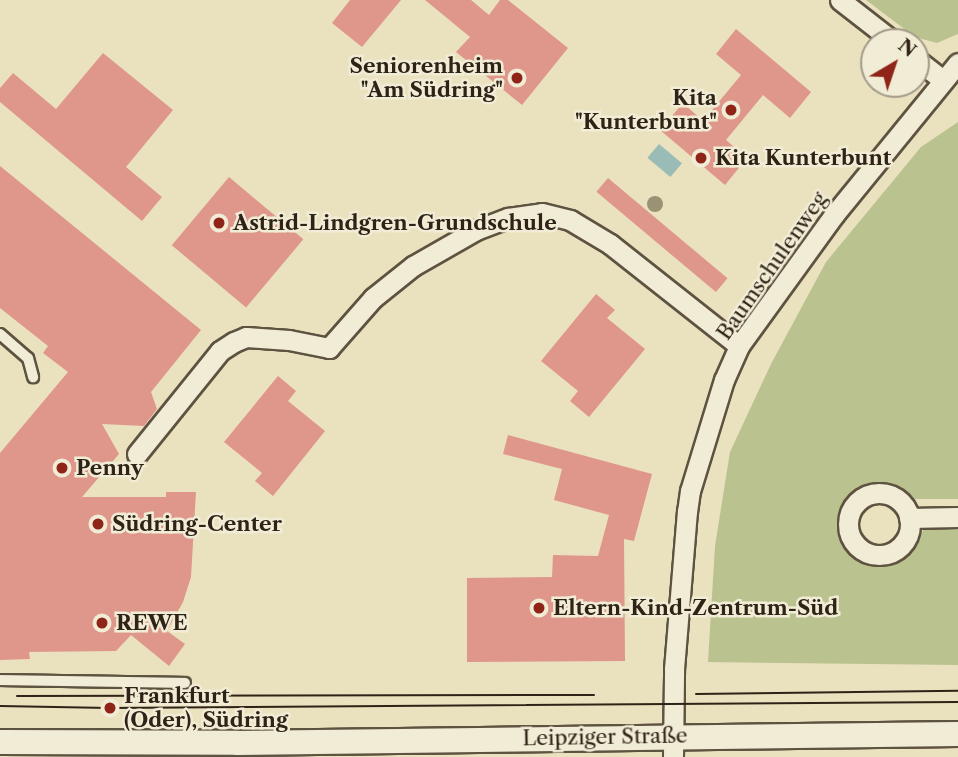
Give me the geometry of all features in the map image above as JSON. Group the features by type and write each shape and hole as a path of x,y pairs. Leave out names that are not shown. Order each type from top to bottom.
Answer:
{"street":[{"path":"840,0 876,28"},
{"name":"Baumschulenweg","path":"672,746 690,491 723,380 739,346 834,215 958,63"},
{"path":"930,70 943,80"},
{"path":"137,454 220,351 234,342 246,337 289,340 329,348 373,298 413,266 476,230 508,218 542,213 570,220 610,244 739,346"},
{"path":"909,518 958,517"},
{"name":"Leipziger Straße","path":"0,742 672,746 958,734"}],"lane":[{"path":"0,334 28,358 33,377"},
{"path":"0,680 185,683"}],"green space":[{"path":"866,0 958,0 958,34 937,43 930,41 930,28 903,28"},
{"path":"958,122 958,499 911,499 887,489 864,489 845,510 840,527 854,552 875,562 899,557 915,544 924,529 958,529 958,665 708,662 715,546 730,452 771,364 826,262 921,147"}],"water":[{"path":"659,144 682,163 670,177 647,158"}],"building":[{"name":"Seniorenheim \"Am Südring\"","path":"350,0 401,0 362,47 332,23"},
{"name":"Seniorenheim \"Am Südring\"","path":"425,0 471,0 489,15 500,0 508,0 568,48 522,105 456,52 470,37"},
{"name":"Kita \"Kunterbunt\"","path":"736,29 811,92 790,118 763,95 726,140 747,158 725,185 660,130 683,103 703,121 741,75 716,54"},
{"path":"103,53 173,110 126,167 162,197 142,221 0,102 0,88 13,73 56,109"},
{"name":"Südring-Center","path":"0,166 201,330 151,392 157,409 144,426 102,424 119,454 82,497 166,497 166,492 196,492 191,577 183,602 167,631 185,644 169,666 131,635 116,651 29,652 30,659 0,660 0,453 68,372 43,353 48,346 0,308"},
{"path":"229,177 303,239 246,308 172,245"},
{"path":"608,178 728,278 716,292 596,192"},
{"path":"596,294 615,310 607,318 645,349 589,417 570,401 578,391 541,361"},
{"path":"278,376 296,391 288,401 325,431 273,496 255,481 262,473 224,442"},
{"path":"508,435 652,474 634,541 624,539 625,661 467,662 467,578 552,577 553,555 598,556 609,515 554,500 562,469 503,454"}],"tram line":[{"path":"696,694 958,691"},
{"path":"17,696 594,695"},
{"path":"0,706 110,708 958,702"}],"place":[{"name":"Seniorenheim \"Am Südring\"","path":"517,78"},
{"name":"Kita \"Kunterbunt\"","path":"731,110"},
{"name":"Kita Kunterbunt","path":"701,158"},
{"name":"Astrid-Lindgren-Grundschule","path":"219,223"},
{"name":"Penny","path":"62,468"},
{"name":"Südring-Center","path":"98,524"},
{"name":"Eltern-Kind-Zentrum-Süd","path":"539,608"},
{"name":"REWE","path":"102,623"},
{"name":"Frankfurt (Oder), Südring","path":"110,708"}]}
